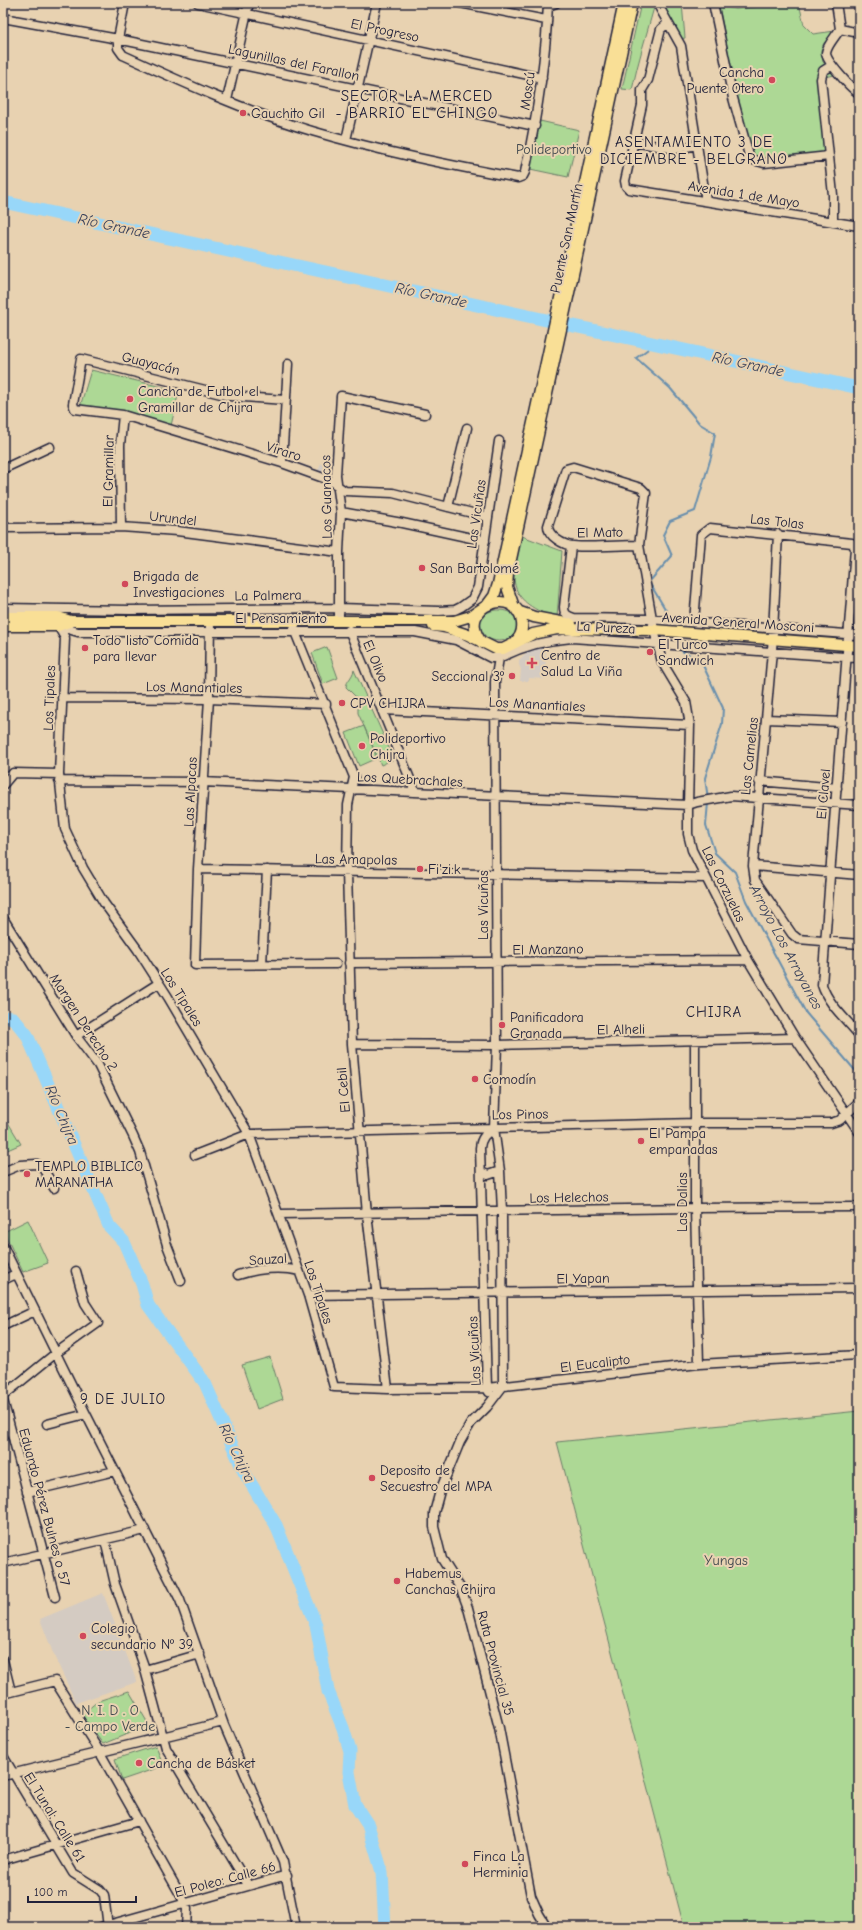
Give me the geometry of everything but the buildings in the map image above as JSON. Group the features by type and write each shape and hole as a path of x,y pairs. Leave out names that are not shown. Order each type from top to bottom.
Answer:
{"main road":[{"name":"Puente San Martín","path":"527,466 625,10 632,3"},
{"path":"485,645 477,637 475,622 477,614 494,596 498,584 527,466"},
{"path":"507,647 517,640 522,627 522,620 507,587 508,573 527,466"},
{"path":"3,626 71,621 130,621 210,626 294,620 402,622 454,621 471,616 485,606 501,602 516,609 566,624 614,629"},
{"path":"3,617 58,622"},
{"path":"402,622 444,628 468,635 485,645 496,649 507,647 533,634 545,631 614,629"},
{"name":"Avenida General Mosconi","path":"614,629 773,633 859,646"}],"street":[{"path":"125,3 118,39 118,48 123,55 227,100 298,126 346,140 377,3"},
{"name":"El Progreso","path":"198,3 369,39 542,78"},
{"path":"227,100 250,3"},
{"path":"460,3 546,20"},
{"path":"548,4 556,3"},
{"path":"657,3 681,46 706,201"},
{"path":"713,3 733,98 750,159 764,163 829,156"},
{"path":"836,3 840,29 828,47 826,53 831,66 839,72 851,88 859,93"},
{"name":"Moscú","path":"346,140 444,164 518,178 522,176 525,172 535,126 542,78 548,4"},
{"name":"Lagunillas del Farallon","path":"3,18 118,39 535,126"},
{"path":"668,23 662,29 648,80 642,90 642,105 634,142 676,149 697,145"},
{"path":"840,29 859,33"},
{"path":"831,66 823,71 821,79 833,195 833,222"},
{"name":"Avenida 1 de Mayo","path":"634,142 625,181 626,186 630,189 859,226"},
{"name":"Guayacán","path":"73,404 81,359 230,396 285,400"},
{"path":"282,463 288,364"},
{"name":"Los Guanacos","path":"339,621 339,552 341,512 336,475 341,396 425,414"},
{"name":"Viraro","path":"73,404 75,409 123,415 282,463 329,480 345,491 393,493 488,517"},
{"name":"El Gramillar","path":"121,527 120,445 123,415"},
{"path":"448,506 467,428"},
{"name":"Las Vicuñas","path":"461,607 476,594 499,441"},
{"path":"3,469 50,447"},
{"name":"Las Corzuelas","path":"548,526 566,469 573,467 641,488 646,493 640,545 654,630 662,662 686,702 690,725 688,834 692,850 748,960 794,1038 848,1113 859,1132"},
{"path":"341,512 402,523 485,541"},
{"name":"El Mato","path":"548,526 548,531 551,536 571,546 640,545"},
{"name":"Urundel","path":"3,528 121,527 177,531 339,552"},
{"name":"Las Tolas","path":"694,622 701,535 710,528 852,543"},
{"name":"Las Camelias","path":"778,534 772,651 753,866 755,880 792,934 798,939 859,944"},
{"name":"El Clavel","path":"852,543 854,548 847,657 836,803 829,872 822,985 825,994 859,1035"},
{"path":"571,546 564,612 568,616 574,618 652,619 694,622 773,633 859,635"},
{"name":"La Palmera","path":"3,608 130,610 339,608 439,612 455,610 461,607"},
{"path":"267,608 267,621"},
{"path":"130,610 130,621"},
{"name":"El Cebil","path":"294,620 295,632 326,704 354,777 348,805 347,872 348,963 352,1044 375,1294 388,1389"},
{"name":"El Pensamiento","path":"58,622 78,632 210,626 295,632 349,630 414,632 434,634 456,640 495,658"},
{"name":"Los Tipales","path":"58,622 65,638 59,777 62,820 69,841 104,903 159,983 249,1134 308,1295 334,1387"},
{"name":"Las Alpacas","path":"210,626 208,699 198,869 195,965 262,964"},
{"name":"El Olivo","path":"349,630 415,791"},
{"name":"La Pureza","path":"495,658 536,643 553,639 572,638 859,658"},
{"name":"Las Vicuñas","path":"485,645 495,658 497,1044 494,1128 500,1171 503,1293 503,1386 492,1399 488,1388 480,1140 494,1128"},
{"path":"495,658 507,647"},
{"name":"Los Manantiales","path":"62,698 208,699 326,704"},
{"name":"Los Manantiales","path":"383,710 690,725"},
{"path":"766,719 842,722"},
{"name":"Los Quebrachales","path":"3,785 13,773 59,777 415,791 495,797 688,805 731,796 859,804"},
{"path":"760,781 837,788"},
{"path":"753,866 859,875"},
{"name":"Las Amapolas","path":"198,869 706,878"},
{"path":"267,870 262,964 336,964"},
{"name":"Margen Derecho 2","path":"3,918 76,1036 98,1065 134,1136 167,1245 181,1281"},
{"name":"El Manzano","path":"348,963 748,960"},
{"path":"76,1036 159,983"},
{"name":"El Alheli","path":"352,1044 497,1044 794,1038"},
{"name":"Las Dalias","path":"695,1040 695,1208 699,1364"},
{"name":"Los Pinos","path":"195,1155 249,1134 360,1130 696,1123 831,1123 840,1120 857,1103"},
{"path":"3,1172 20,1165 37,1164 42,1168 54,1188"},
{"path":"481,1172 488,1175 500,1171"},
{"name":"Los Helechos","path":"279,1214 859,1207"},
{"path":"3,1246 180,1600 223,1722 283,1862 287,1875 296,1927"},
{"name":"Sauzal","path":"238,1275 248,1272 290,1269 299,1271"},
{"path":"3,1396 56,1353 98,1323 85,1303 76,1271"},
{"path":"3,1280 16,1274"},
{"name":"El Yapan","path":"308,1295 859,1288"},
{"path":"3,1326 35,1311"},
{"name":"El Eucalipto","path":"334,1387 388,1389 488,1388 699,1364 859,1355"},
{"name":"Ruta Provincial 35","path":"492,1399 471,1423 460,1442 440,1491 434,1513 434,1527 442,1559 461,1588 468,1608 499,1728 529,1889 539,1914 547,1927"},
{"name":"Eduardo Pérez Bulnes o 57","path":"3,1400 45,1553 55,1597"},
{"path":"47,1424 86,1414"},
{"path":"28,1492 115,1471"},
{"path":"3,1563 145,1530"},
{"path":"104,1540 115,1584 145,1670 166,1748 248,1885"},
{"path":"145,1670 200,1654"},
{"path":"3,1660 12,1692"},
{"path":"3,1694 55,1681 99,1751 185,1903 186,1927"},
{"path":"3,1776 99,1751 223,1722"},
{"name":"El Tunal: Calle 61","path":"3,1756 73,1873 100,1890 104,1895 105,1926"},
{"path":"3,1860 139,1821"},
{"name":"El Poleo: Calle 66","path":"105,1926 287,1875"}],"shaded area":[{"path":"321,463 334,467 330,477 317,473"},
{"name":"Centro de Salud La Viña","path":"538,648 546,648 545,679 529,678 529,681 520,681 521,669 519,660 528,651"},
{"name":"Colegio secundario Nº 39","path":"103,1593 137,1682 76,1703 53,1653 40,1619"}],"green space":[{"path":"641,3 655,4 632,90 622,89"},
{"path":"662,3 682,3 685,38 680,39"},
{"path":"799,3 804,25 813,34 835,31 824,43 821,50 823,62 835,75 825,77 832,159 760,163 752,155 737,97 719,6 736,9"},
{"name":"Polideportivo","path":"540,121 579,130 568,177 530,169"},
{"name":"Cancha de Futbol el Gramillar de Chijra","path":"91,370 179,391 170,430 80,407"},
{"path":"522,536 562,551 557,618 541,612 529,605 521,597 516,588 514,578 515,566 517,552"},
{"path":"495,610 509,612 516,617 518,627 513,636 510,638 501,641 493,640 486,637 482,632 479,625 480,619 485,614"},
{"path":"327,647 338,678 323,684 312,653"},
{"path":"354,670 394,759 381,765 358,713 358,699 346,687"},
{"name":"Polideportivo Chijra","path":"364,726 377,758 359,766 346,733"},
{"path":"3,1114 21,1144 3,1152"},
{"path":"28,1220 48,1263 23,1272 4,1232"},
{"path":"270,1357 283,1399 257,1409 242,1365"},
{"name":"Yungas","path":"859,1411 859,1927 684,1927 557,1442"},
{"name":"N. I. D . O - Campo Verde","path":"129,1691 149,1725 103,1744 81,1715 98,1701"},
{"name":"Cancha de Básket","path":"156,1746 163,1766 122,1780 115,1759"}],"waterway":[{"name":"Río Grande","path":"3,202 859,388"},
{"name":"Arroyo Los Arrayanes","path":"655,344 636,358 670,388 700,424 715,433 711,457 695,511 670,521 663,535 672,556 649,582 667,612"},
{"name":"Arroyo Los Arrayanes","path":"682,651 701,661 723,708 722,724 705,778 708,799"},
{"name":"Arroyo Los Arrayanes","path":"708,803 706,825 715,853 735,872 746,901 806,1013 859,1075"},
{"name":"Río Chijra","path":"3,1017 13,1018 27,1035 109,1226 124,1242 142,1284 148,1305 205,1383 244,1472 276,1525 316,1625 328,1691 343,1728 350,1751 349,1772 355,1805 368,1825 382,1872 385,1927"}],"place":[{"name":"Cancha Puente Otero","path":"772,80"},
{"name":"Gauchito Gil","path":"243,113"},
{"name":"Cancha de Futbol el Gramillar de Chijra","path":"130,399"},
{"name":"San Bartolomé","path":"422,568"},
{"name":"Brigada de Investigaciones","path":"125,584"},
{"name":"Todo listo Comida para llevar","path":"85,648"},
{"name":"El Turco Sandwich","path":"650,652"},
{"name":"Centro de Salud La Viña","path":"532,663"},
{"name":"Seccional 3º","path":"512,676"},
{"name":"CPV CHIJRA","path":"342,703"},
{"name":"Polideportivo Chijra","path":"362,746"},
{"name":"Fi'zi:k","path":"420,869"},
{"name":"Panificadora Granada","path":"502,1025"},
{"name":"Comodín","path":"475,1079"},
{"name":"El Pampa empanadas","path":"641,1141"},
{"name":"TEMPLO BIBLICO MARANATHA","path":"27,1174"},
{"name":"Deposito de Secuestro del MPA","path":"372,1478"},
{"name":"Habemus Canchas Chijra","path":"397,1581"},
{"name":"Colegio secundario Nº 39","path":"83,1636"},
{"name":"Cancha de Básket","path":"139,1763"},
{"name":"Finca La Herminia","path":"465,1864"}],"district":[{"name":"SECTOR LA MERCED - BARRIO EL CHINGO","path":"417,104"},
{"name":"ASENTAMIENTO 3 DE DICIEMBRE - BELGRANO","path":"694,150"},
{"name":"CHIJRA","path":"714,1012"},
{"name":"9 DE JULIO","path":"123,1399"}]}
